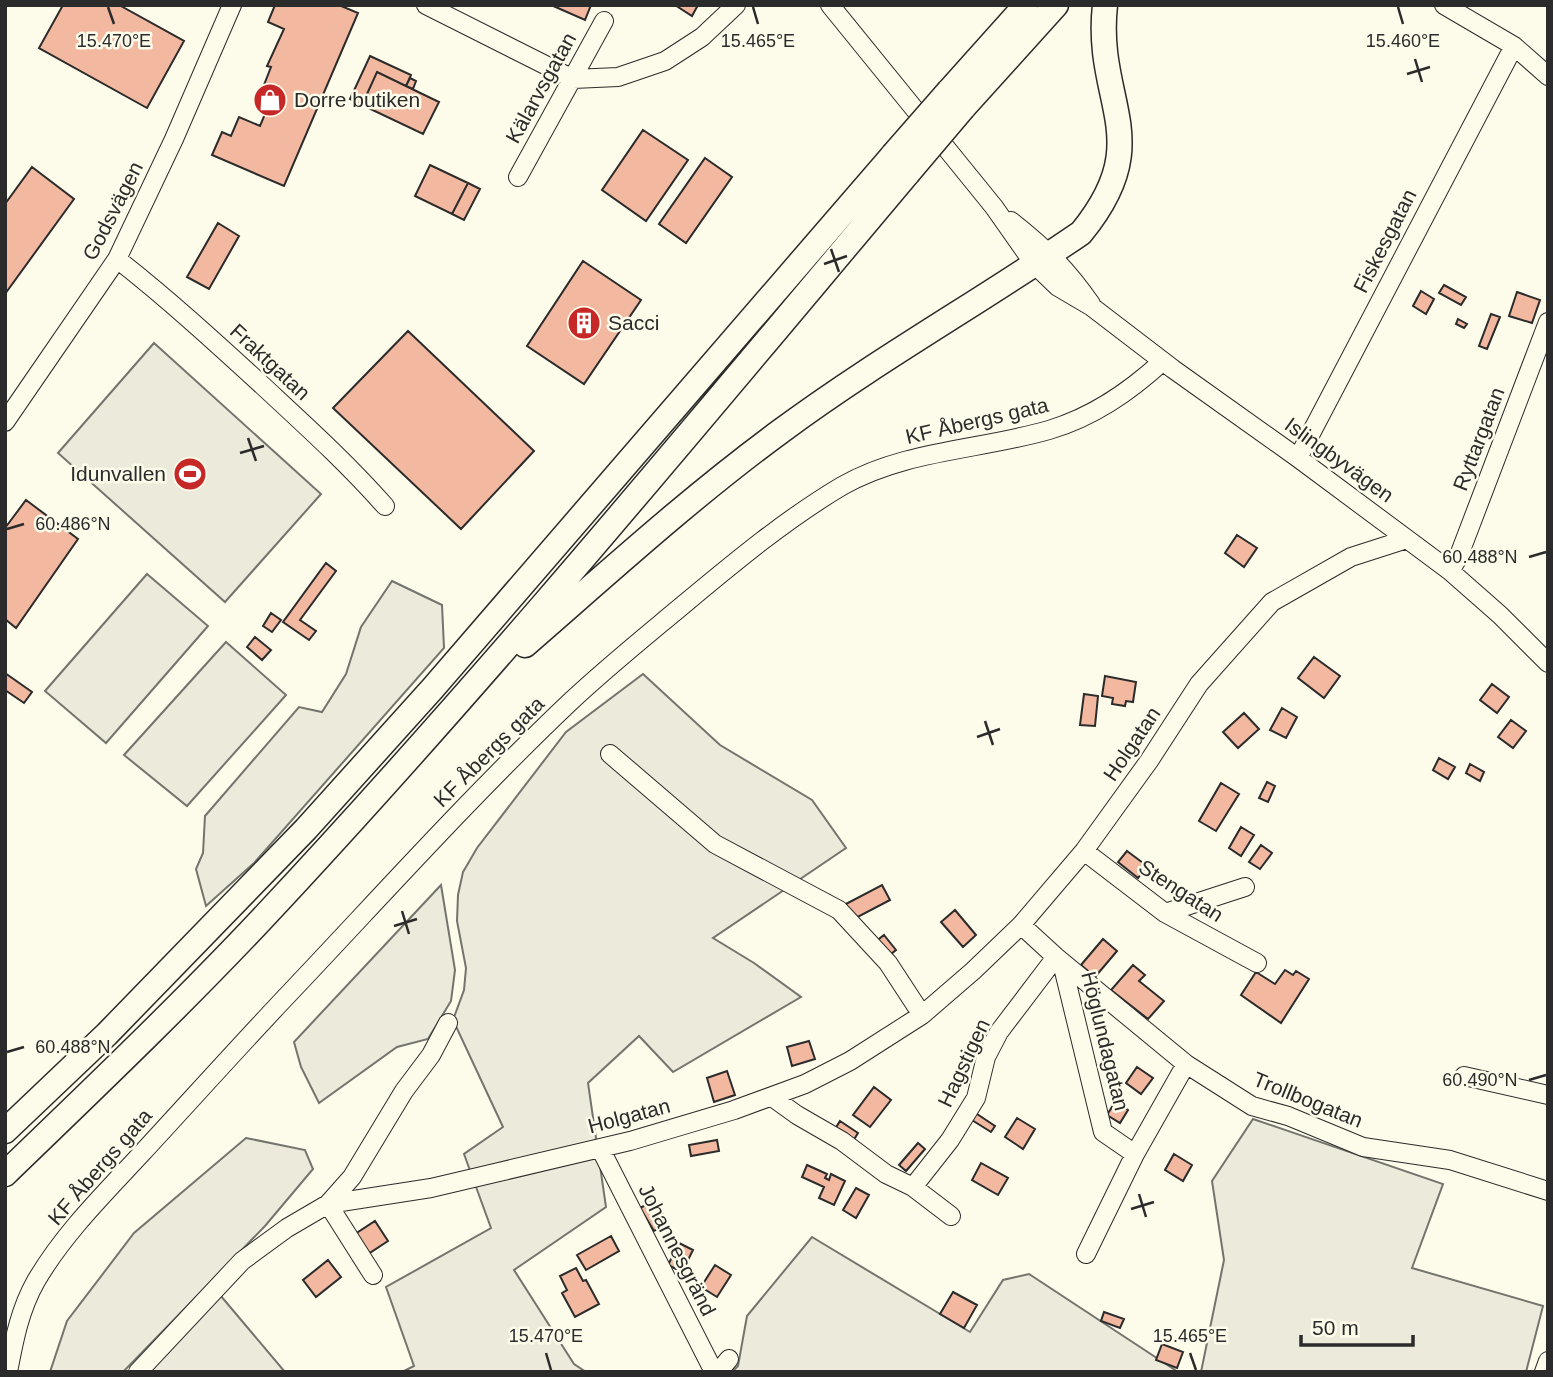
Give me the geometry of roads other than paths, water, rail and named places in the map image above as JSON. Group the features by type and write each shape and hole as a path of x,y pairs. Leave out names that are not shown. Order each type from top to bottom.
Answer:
{"highway":[{"path":"1000,33 1005,5"},
{"path":"956,100 1000,33 1026,5"},
{"path":"5,1131 107,1034 315,819 956,100 1056,5"},
{"path":"457,705 688,503 781,430 1081,233 1100,210 1110,191 1121,143 1120,125 1106,67 1103,32 1105,5"},
{"path":"5,1174 126,1057 257,924 457,705 900,164"}],"street":[{"name":"Godsvägen","path":"5,422 117,259 174,139 232,5"},
{"path":"426,5 573,79 618,77 665,61 702,37 736,5"},
{"name":"Islingbyvägen","path":"830,5 994,207 1042,259 1072,276 1093,307 1450,571 1500,615 1548,663"},
{"path":"1444,5 1514,46 1548,76"},
{"name":"Kälarvsgatan","path":"518,177 604,21"},
{"name":"Fiskesgatan","path":"1298,458 1514,46"},
{"name":"Fraktgatan","path":"117,259 171,302 273,395 354,471 384,506"},
{"name":"Ryttargatan","path":"1450,571 1458,558 1548,322"},
{"name":"KF Åbergs gata","path":"8,1372 23,1310 37,1281 86,1212 467,806 569,703 615,662 725,569 793,518 847,484 870,472 898,463 1048,430 1081,419 1124,393 1163,361"},
{"name":"Holgatan","path":"328,1204 431,1188 600,1148 772,1097 806,1084 850,1060 922,1015 1020,925 1084,851 1149,761 1199,684 1272,602 1350,557 1407,539"},
{"path":"610,754 715,844 839,910 888,963 922,1015"},
{"name":"Stengatan","path":"1084,851 1165,913 1257,963"},
{"path":"1165,913 1245,887"},
{"name":"Trollbogatan","path":"1020,925 1186,1064 1252,1105 1289,1116 1363,1147 1450,1160 1548,1191"},
{"name":"Höglundagatan","path":"1059,960 1103,1132 1135,1154"},
{"name":"Hagstigen","path":"913,1187 950,1140 976,1098 986,1057 999,1032 1059,960"},
{"name":"Holgatan","path":"138,1372 242,1261 287,1228 328,1204 352,1177 404,1091 431,1055 448,1023"},
{"name":"Höglundagatan","path":"1086,1254 1135,1154 1186,1064"},
{"path":"1464,1076 1548,1095"},
{"path":"772,1097 842,1141 886,1174 913,1187 951,1216"},
{"name":"Johannesgränd","path":"600,1148 720,1368"},
{"path":"328,1204 373,1275"},
{"path":"1544,1372 1548,1361"}],"place":[{"name":"Dorre butiken","path":"270,100"},
{"name":"Sacci","path":"584,323"},
{"name":"Idunvallen","path":"190,474"}]}
